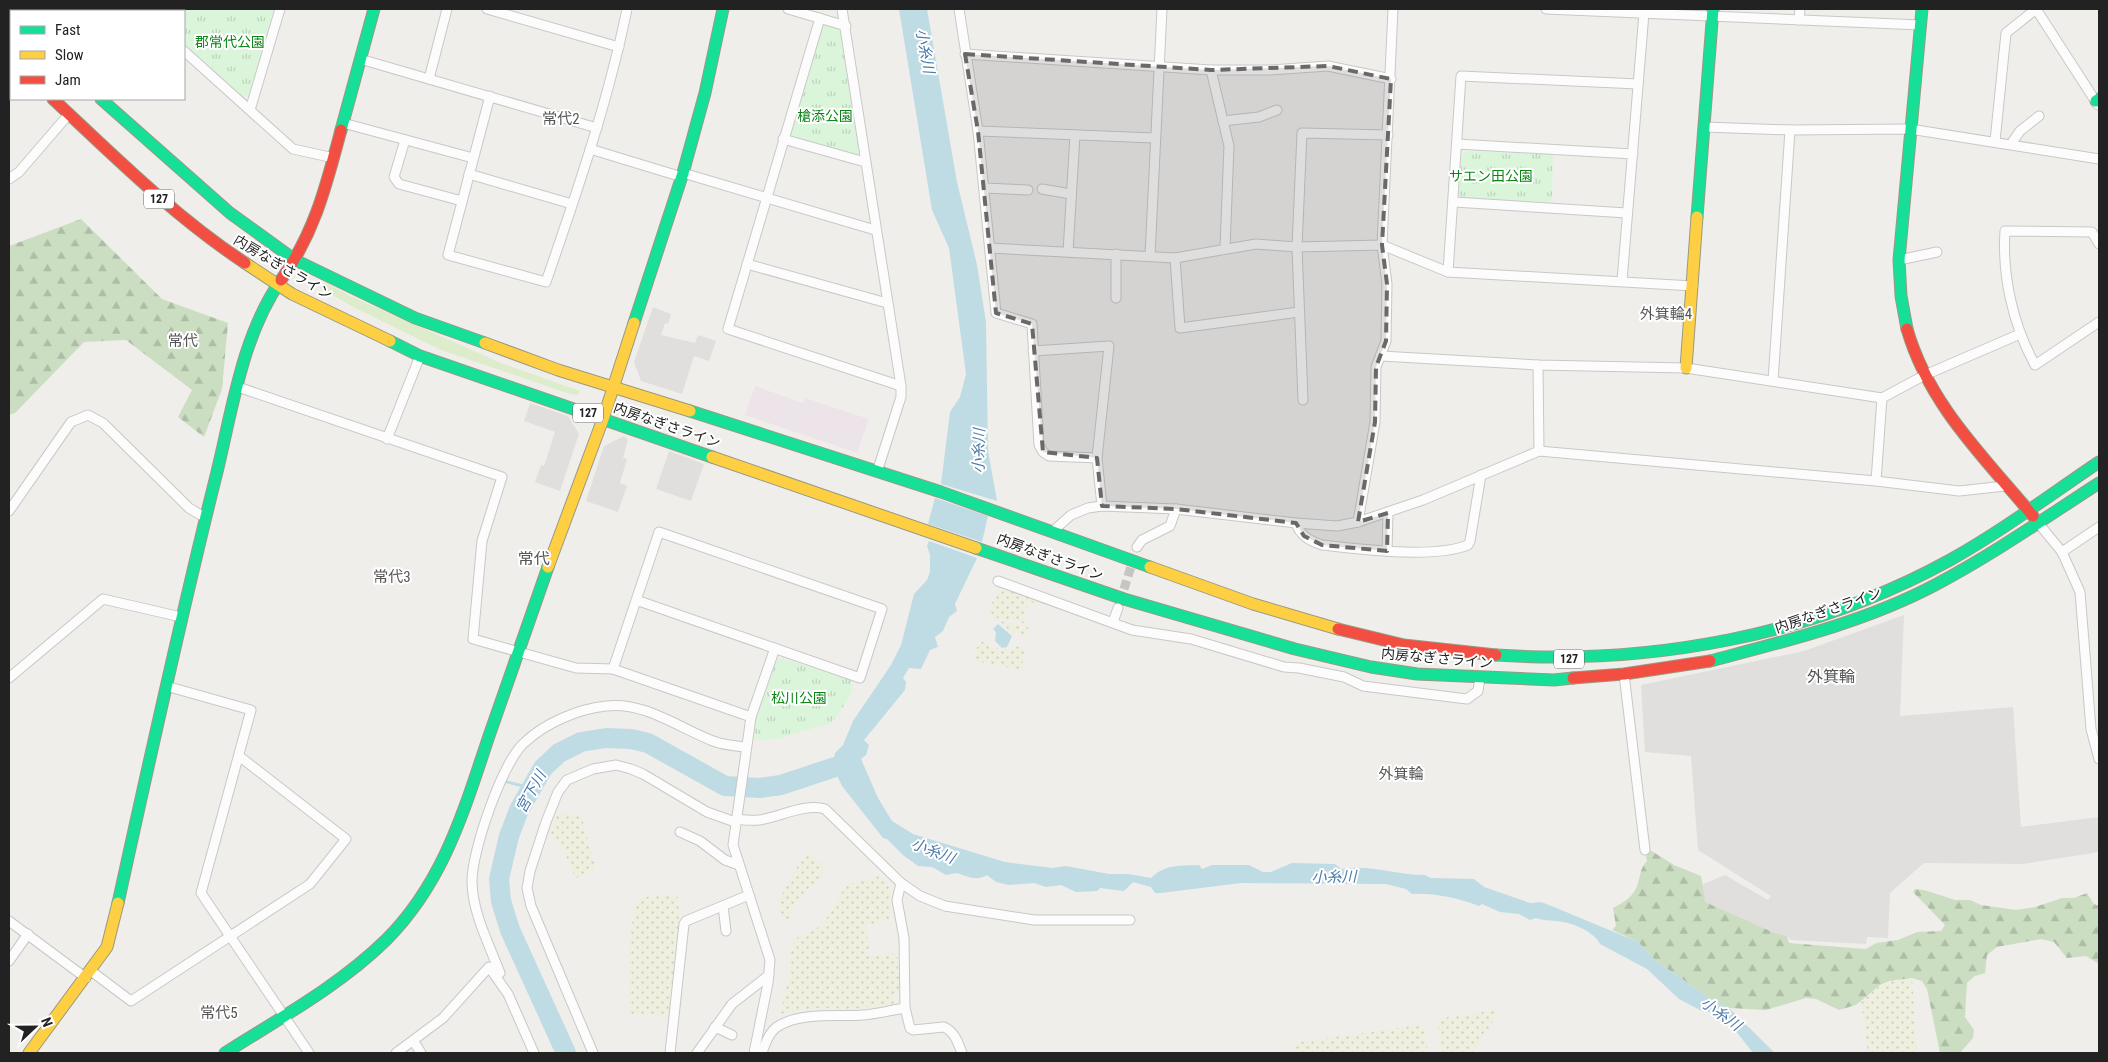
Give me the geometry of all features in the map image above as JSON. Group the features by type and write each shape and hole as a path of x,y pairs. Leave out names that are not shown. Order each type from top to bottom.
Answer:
{"main road":[{"path":"29,1053 107,947 113,928 181,617 247,344 266,301 295,260 322,204 374,9"},
{"path":"225,1053 345,974 405,919 440,868 463,817 571,500 604,418 682,175 705,93 723,9"},
{"path":"1922,9 1898,260 1900,294 1908,332 1925,375 1948,415 2005,486 2039,524"},
{"path":"1686,368 1713,13"},
{"name":"内房なぎさライン","path":"54,100 157,196 210,240 277,285 346,322 420,356 1124,599 1224,628 1372,667 1417,674 1554,680 1624,674 1707,662 1790,640 1867,615 1934,586 2039,524 2099,483"},
{"name":"内房なぎさライン","path":"102,100 230,213 295,260 415,318 558,370 613,386 1016,518 1235,598 1382,641 1450,652 1521,658 1571,659 1620,657 1700,647 1803,621 1925,572 1982,541 2099,462"}],"street":[{"path":"250,110 280,9"},
{"path":"429,78 447,9"},
{"path":"487,9 619,47"},
{"path":"490,96 448,255 546,282 597,128 619,47 627,9"},
{"path":"788,9 846,26"},
{"path":"842,9 875,230 901,386 901,397 877,472"},
{"path":"959,9 964,54 978,131 996,313 1032,324 1039,445 1043,452 1049,456 1097,458"},
{"path":"1150,256 1154,138 1162,9"},
{"path":"1358,522 1375,422 1376,367 1386,341 1387,284 1382,245 1393,9"},
{"path":"1546,9 1644,13 1713,13 1799,20 1921,25"},
{"path":"1799,20 1800,9"},
{"path":"1995,141 2006,33 2036,9 2098,102"},
{"path":"1622,281 1626,212 1633,154 1644,13"},
{"path":"820,18 728,329 901,386"},
{"path":"185,52 293,149 334,158"},
{"path":"964,54 1158,65 1211,70 1270,70 1328,66 1391,79"},
{"path":"360,58 597,128"},
{"path":"1211,70 1230,146 1225,248"},
{"path":"1448,272 1461,76 1638,84"},
{"path":"1223,121 1259,117 1278,110"},
{"path":"9,179 19,172 70,114"},
{"path":"2012,144 2020,131 2038,116"},
{"path":"343,123 473,158"},
{"path":"1704,127 1790,130 1910,129 2099,159"},
{"path":"1773,381 1790,130"},
{"path":"978,131 1154,138"},
{"path":"1303,400 1297,248 1302,133 1388,135"},
{"path":"1068,252 1075,135"},
{"path":"783,139 865,162"},
{"path":"404,140 394,177 395,181 462,201"},
{"path":"1457,144 1633,154"},
{"path":"590,149 875,230"},
{"path":"469,174 572,204"},
{"path":"984,188 1028,190"},
{"path":"1042,189 1071,194"},
{"path":"1454,202 1626,212"},
{"path":"2099,243 2092,232 2004,231 2006,271 2020,334 2035,364 2099,322"},
{"path":"990,248 1175,258 1256,244 1297,248 1382,245 1448,272 1693,286"},
{"path":"1898,260 1937,252"},
{"path":"1116,254 1116,298"},
{"path":"1175,258 1180,328 1299,312"},
{"path":"747,264 887,303"},
{"path":"1381,356 1538,365 1686,368 1882,398 1925,375 2020,334"},
{"path":"1033,351 1110,346 1097,458 1102,506"},
{"path":"387,439 420,356"},
{"path":"1538,365 1539,451"},
{"path":"238,387 502,477 482,541 473,639 519,654 576,668 613,669 751,717"},
{"path":"1876,481 1882,398"},
{"path":"9,511 72,422 88,415 103,423 189,508 206,518"},
{"path":"1053,531 1072,515 1088,508 1102,506 1176,509 1337,526 1388,513 1539,451 1876,481 1959,491 2005,486"},
{"path":"1296,523 1298,532 1313,542 1322,545 1387,551 1445,550 1468,545 1481,475"},
{"path":"1137,547 1142,540 1170,526 1176,509"},
{"path":"1387,551 1388,513"},
{"path":"2039,524 2062,552 2080,592 2091,729 2099,759"},
{"path":"2062,552 2099,527"},
{"path":"613,669 636,600 660,532 882,609 860,678 636,600"},
{"path":"998,581 1132,630 1191,639 1284,667 1300,668 1344,677 1363,686 1467,699 1478,691 1480,677"},
{"path":"9,678 103,599 181,617"},
{"path":"1113,622 1118,608"},
{"path":"1218,647 1224,628"},
{"path":"754,1053 770,960 733,845 751,717 775,648"},
{"path":"1624,674 1645,850"},
{"path":"166,686 251,710 201,893 309,1053"},
{"path":"500,973 478,917 472,883 473,864 495,797 512,759 524,743 552,723 606,706 626,706 660,716 714,741 746,747"},
{"path":"9,921 132,1001 310,884 346,839 239,756"},
{"path":"592,1053 531,906 527,888 530,871 558,792 568,780 593,769 616,765 643,774 687,802 736,817 758,820 807,809 825,809 901,883 920,896 945,906 1034,920 1130,920"},
{"path":"680,832 700,841 725,860 739,865"},
{"path":"901,883 897,900 904,938 905,1008 910,1028 913,1030 944,1027 952,1032 962,1053"},
{"path":"670,1053 684,924 686,921 749,895"},
{"path":"723,906 726,931"},
{"path":"9,961 28,934"},
{"path":"396,1053 414,1042 443,1018 488,967 508,994 534,1053"},
{"path":"697,1053 732,1004 768,975"},
{"path":"762,1053 765,1042 773,1031 786,1022 811,1017 865,1015 905,1008"},
{"path":"715,1027 732,1035"},
{"path":"414,1042 421,1053"}],"highlighted area":[{"path":"965,54 1211,70 1328,66 1391,79 1382,245 1387,284 1386,341 1376,367 1375,422 1358,522 1388,513 1387,551 1322,545 1304,536 1296,523 1176,509 1102,506 1097,458 1043,452 1032,324 996,313 978,131"}],"shaded area":[{"path":"653,307 671,314 668,324 665,323 661,335 695,343 698,335 716,341 709,361 694,356 682,394 641,381 634,362"},
{"path":"755,386 803,403 805,398 869,419 857,453 745,415"},
{"path":"530,403 568,416 579,434 560,491 535,482 541,465 544,466 555,432 524,421"},
{"path":"624,436 628,440 623,458 627,459 620,483 627,486 618,512 586,501 604,446"},
{"path":"669,451 704,464 691,501 656,489"},
{"path":"1904,615 1900,716 2013,707 2021,827 2099,817 2099,852 2023,864 1924,863 1890,893 1888,938 1867,937 1866,944 1791,940 1787,936 1773,932 1705,902 1703,884 1725,875 1768,900 1771,896 1698,850 1691,756 1645,752 1641,685 1804,651"}],"green space":[{"name":"郡常代公園","path":"143,9 274,9 249,95 243,97 185,46 185,10"},
{"name":"槍添公園","path":"823,25 838,28 841,32 859,153 856,156 792,137 790,132 820,27"},
{"name":"サエン田公園","path":"1467,151 1551,154 1553,156 1552,200 1550,202 1463,199 1459,194 1462,154"},
{"path":"81,219 162,299 228,323 222,389 204,437 178,417 192,390 126,340 84,342 15,413 9,415 9,246"},
{"path":"325,282 350,296 501,363 580,391 578,395 570,394 441,350 355,308 320,288"},
{"path":"1000,585 1045,600 1044,604 1028,602 1024,623 988,616"},
{"path":"1000,621 1028,627 1028,637 1009,630"},
{"path":"980,641 1002,650 1009,650 1016,646 1025,649 1021,670 981,662 973,658"},
{"name":"松川公園","path":"782,658 851,680 852,690 850,696 831,723 777,739 754,740 756,719 777,660"},
{"path":"558,813 581,815 596,869 594,871 576,878 574,875 563,849 550,832"},
{"path":"1650,850 1674,865 1701,876 1706,902 1773,932 1787,936 1789,943 1866,949 1876,943 1898,940 1917,932 1941,931 1945,925 1913,892 1915,889 1955,900 1970,900 1981,905 2016,910 2035,907 2062,898 2074,898 2087,893 2094,904 2099,906 2099,964 2086,956 2067,958 2054,942 2041,939 1997,947 1987,955 1985,973 1975,976 1967,983 1965,1017 1974,1030 1973,1038 1960,1053 1940,1053 1927,989 1922,981 1912,978 1889,981 1880,985 1856,1005 1839,1010 1816,999 1806,998 1766,1010 1729,1008 1714,1001 1657,962 1638,942 1612,930 1616,926 1613,908 1625,901 1637,888 1642,869 1647,861 1646,857"},
{"path":"808,852 825,866 815,885 799,897 788,920 785,921 782,919 778,901 795,870"},
{"path":"878,876 889,885 891,895 889,920 866,925 869,950 864,951 867,956 897,953 900,990 895,997 894,1004 852,1009 815,1008 780,1014 789,977 791,946 798,937 823,925 846,885"},
{"path":"677,895 680,912 672,1016 629,1015 629,939 636,905 642,897"},
{"path":"1902,978 1912,978 1917,1053 1868,1053 1861,1002 1880,985"},
{"path":"1495,1010 1496,1016 1473,1053 1441,1053 1437,1019"},
{"path":"1424,1024 1428,1053 1295,1053 1294,1043"}],"water":[{"name":"小糸川","path":"899,9 927,9 957,182 977,265 986,322 988,451 997,501 941,484 950,412 960,397 966,374 949,248 932,210"},
{"path":"935,498 988,516 982,542 928,524"},
{"name":"小糸川","path":"929,541 977,558 955,604 957,611 949,617 943,631 935,637 938,647 930,650 921,669 909,668 903,678 906,682 905,690 864,740 869,745 866,755 861,759 878,798 892,821 913,834 1005,862 1053,868 1066,866 1109,874 1128,874 1151,878 1162,870 1179,866 1199,865 1202,869 1212,865 1249,865 1263,872 1271,872 1292,863 1335,864 1341,869 1373,869 1425,875 1431,878 1474,879 1484,887 1530,903 1541,902 1638,942 1657,962 1714,1001 1729,1008 1775,1053 1753,1053 1735,1030 1709,1012 1700,1010 1679,999 1647,969 1600,944 1587,931 1562,922 1536,918 1530,920 1519,914 1500,912 1482,904 1479,906 1429,894 1412,894 1406,889 1386,884 1241,883 1155,893 1151,887 1133,882 1124,891 1100,888 1097,891 1076,892 1061,885 1046,887 1034,883 1009,885 996,882 987,875 975,878 957,873 946,875 932,867 918,866 903,855 887,839 883,838 842,786 835,771 810,777 818,766 833,765 835,753 843,745 853,721 891,665 901,645 914,594 927,580 930,572 930,555 927,546"},
{"path":"998,624 1012,636 1007,647 1002,648 995,641 996,632 993,629"}],"waterway":[{"name":"宮下川","path":"566,1053 510,930 501,901 499,879 509,836 519,810 543,768 559,753 581,742 606,738 631,739 648,743 725,786 760,788 781,785 835,767"},
{"path":"507,782 531,788"}],"tunnel":[{"path":"1120,602 1137,547"}],"traffic: fast":[{"path":"341,130 374,9"},
{"path":"634,323 683,173 705,93 723,9"},
{"path":"1697,217 1713,9"},
{"path":"1907,329 1901,296 1899,260 1922,9"},
{"path":"102,100 230,213 295,260 415,318 485,343"},
{"path":"118,903 177,638 239,376 256,326 267,302 281,280"},
{"path":"390,341 420,356 712,457"},
{"path":"690,411 941,492 1150,567"},
{"path":"1496,655 1554,657 1613,655 1729,640 1787,626 1843,608 1897,586 1950,560 2007,525 2099,462"},
{"path":"1710,661 1825,629 1881,610 1908,598 1977,561 2099,483"},
{"path":"976,548 1124,599 1295,649 1371,667 1417,674 1554,680 1573,678"},
{"path":"225,1053 329,987 368,957 406,918 423,894 450,844 461,818 548,567"}],"traffic: slow":[{"path":"1686,368 1697,217"},
{"path":"245,263 292,294 390,341"},
{"path":"548,567 603,419 634,323"},
{"path":"485,343 558,370 690,411"},
{"path":"712,457 976,548"},
{"path":"1150,567 1253,604 1338,629"},
{"path":"29,1053 107,947 118,903"}],"traffic: jam":[{"path":"54,100 169,206 245,263"},
{"path":"281,280 293,262 311,226 341,130"},
{"path":"1907,329 1929,382 1944,406 1977,451 2033,516"},
{"path":"1338,629 1404,645 1496,655"},
{"path":"1573,678 1624,674 1710,661"}],"district":[{"name":"常代2","path":"561,119"},
{"name":"外箕輪4","path":"1666,314"},
{"name":"常代","path":"183,341"},
{"name":"常代","path":"534,558"},
{"name":"常代3","path":"392,577"},
{"name":"外箕輪","path":"1831,676"},
{"name":"外箕輪","path":"1401,774"},
{"name":"常代5","path":"219,1013"}]}
